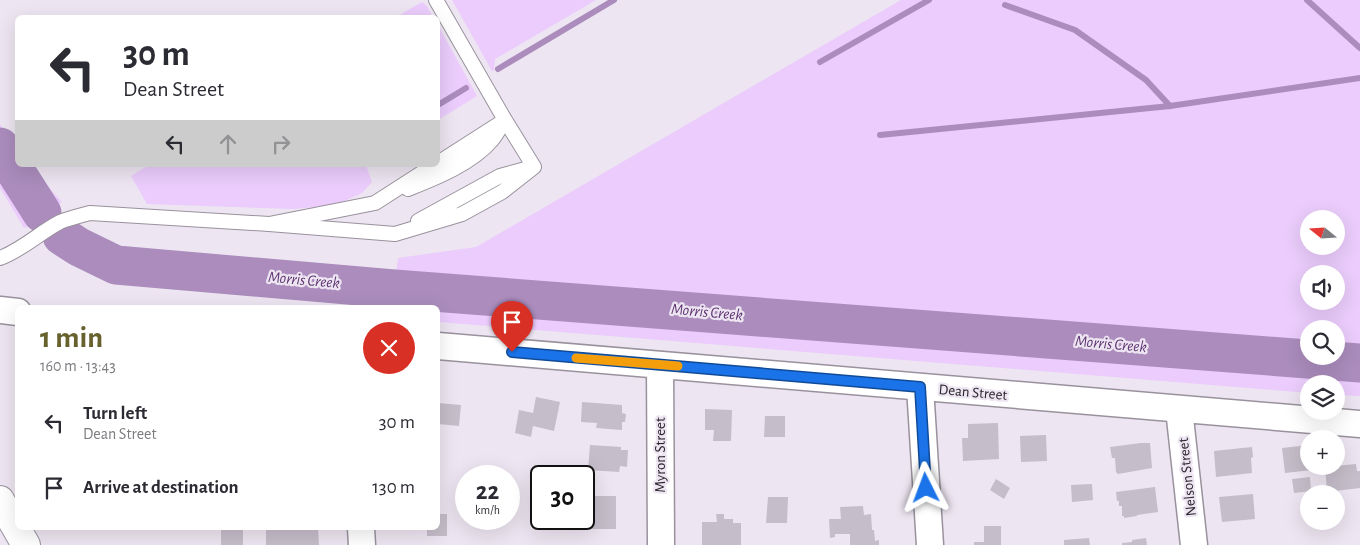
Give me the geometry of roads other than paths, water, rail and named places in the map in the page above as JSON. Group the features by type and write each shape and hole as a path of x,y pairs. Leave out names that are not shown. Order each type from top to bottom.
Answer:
{"main road":[{"path":"0,500 15,526"},
{"path":"17,530 26,545"}],"street":[{"path":"0,310 15,312"},
{"name":"Dean Street","path":"440,346 1360,424"},
{"name":"Myron Street","path":"660,365 661,545"},
{"path":"920,387 930,545"},
{"name":"Nelson Street","path":"1179,409 1194,545"},
{"path":"362,530 362,545"}],"lane":[{"path":"0,258 10,255 70,218 90,214 269,224 395,234 500,176 534,167 504,120 436,0"},
{"path":"440,161 504,120"},
{"path":"269,224 375,203 437,178 476,154 493,140 504,120"},
{"path":"375,203 431,167"}],"waterway":[{"path":"498,69 614,0"},
{"path":"820,62 929,0"},
{"path":"1307,0 1360,48"},
{"path":"1005,5 1075,30 1146,80 1170,106"},
{"path":"880,135 1170,106 1360,78"},
{"path":"440,104 466,88"},
{"path":"0,147 42,213"},
{"name":"Morris Creek","path":"62,236 79,247 116,265 394,289 1360,363"}]}
